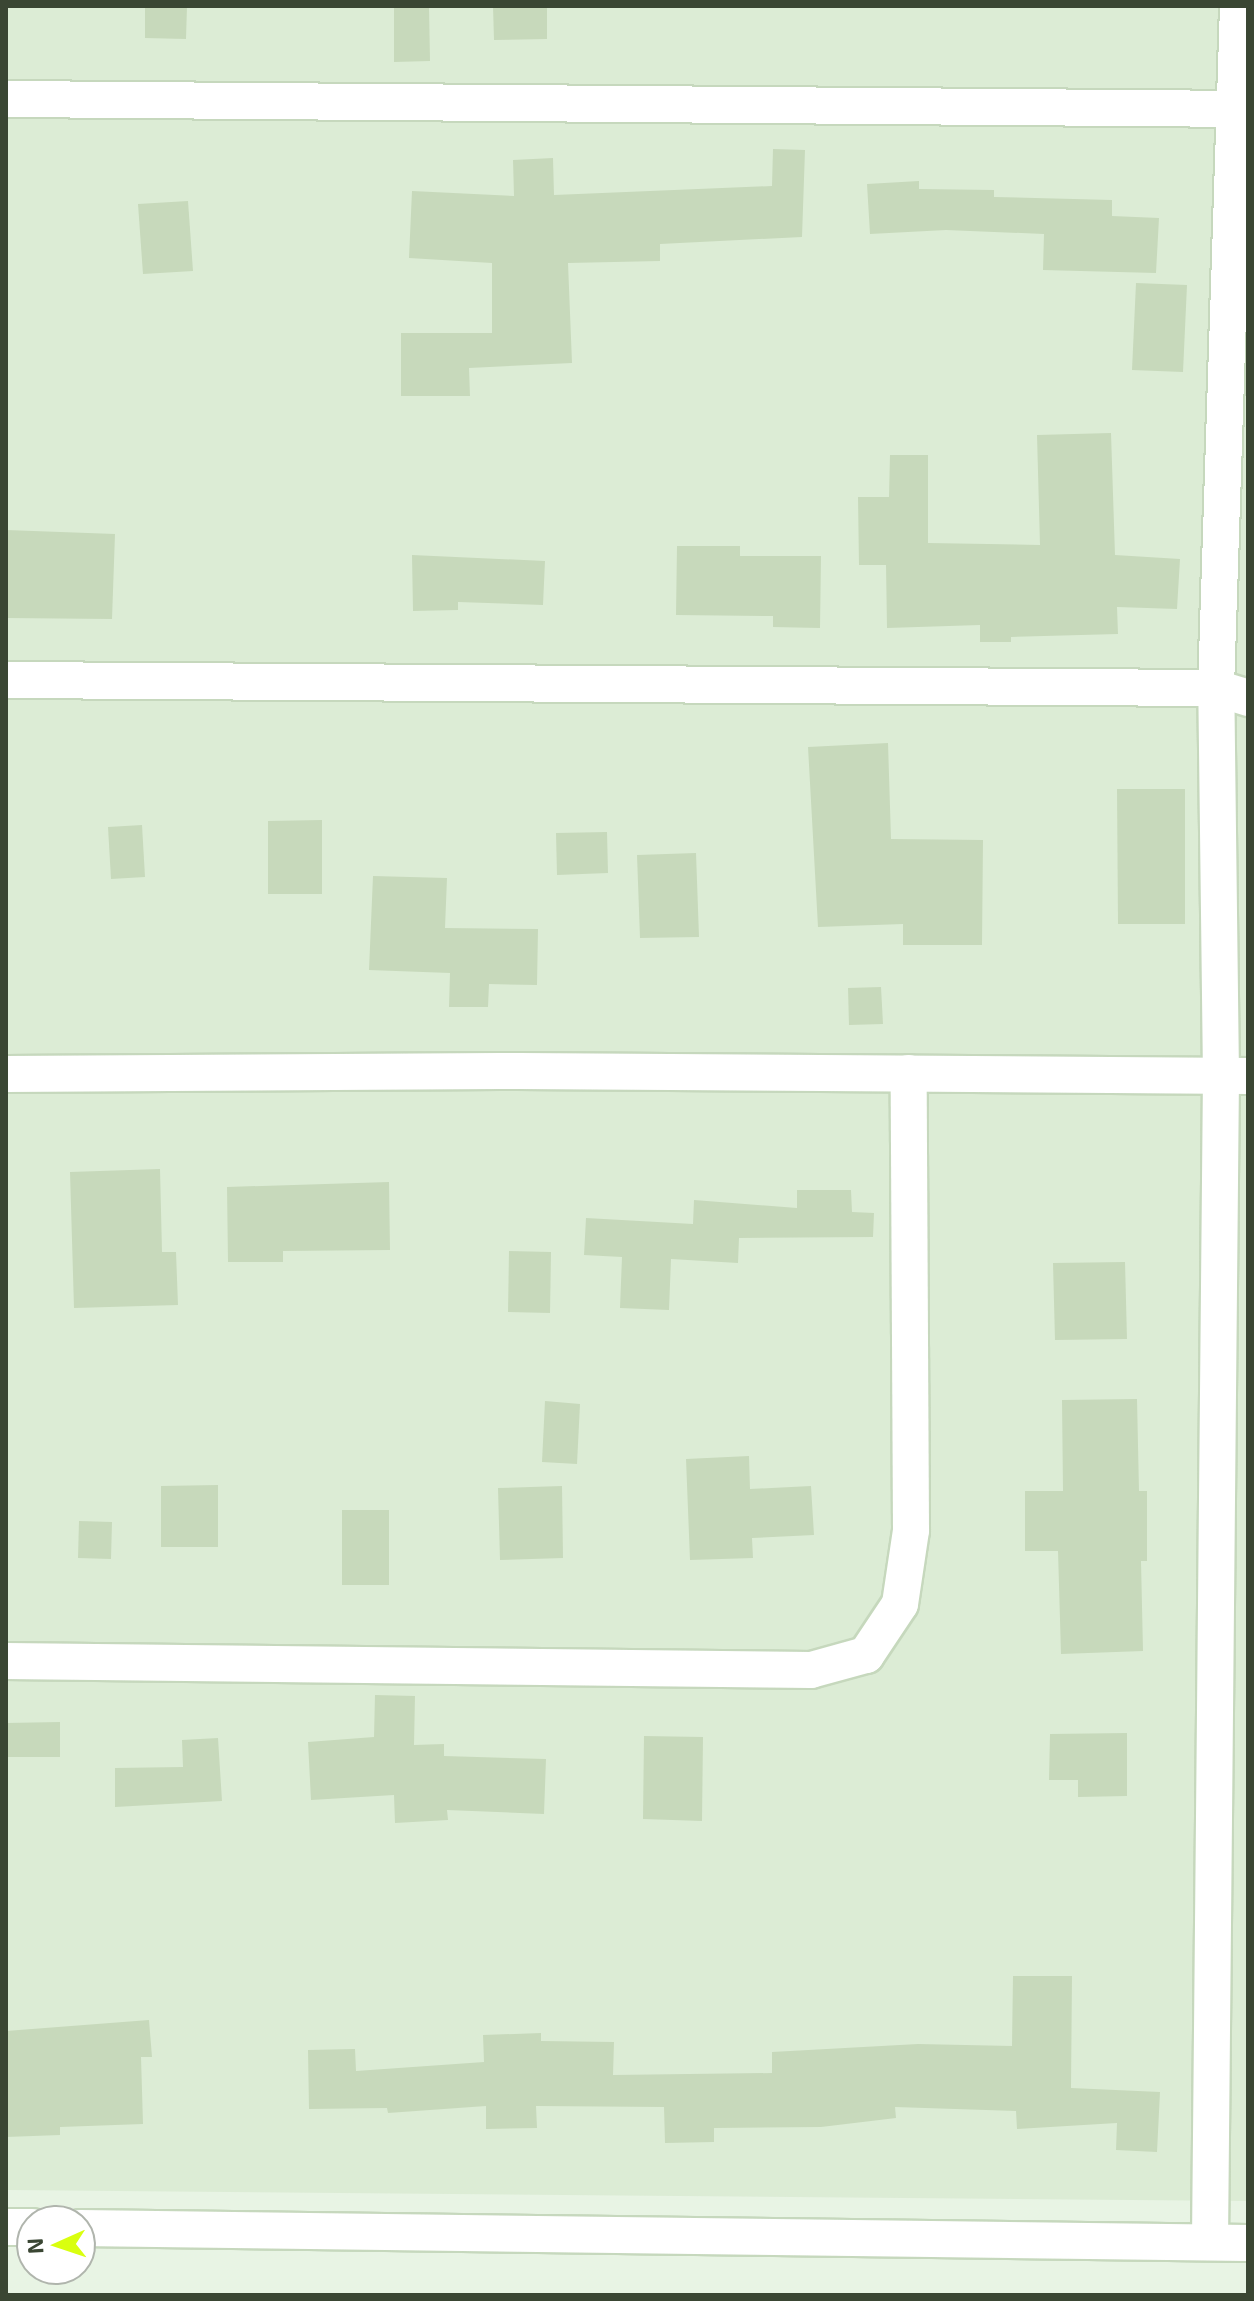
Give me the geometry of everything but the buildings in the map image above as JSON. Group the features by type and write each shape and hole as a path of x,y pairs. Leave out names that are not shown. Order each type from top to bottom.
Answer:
{"street":[{"path":"1210,2242 1235,1076 1232,693 1243,109 1238,6"},
{"path":"6,99 1243,109"},
{"path":"6,680 1232,693"},
{"path":"6,1074 909,1073 1235,1076"},
{"path":"6,1661 811,1670 866,1655 900,1604 911,1530 909,1073"},
{"path":"96,2228 1248,2243"}],"shaded area":[{"path":"6,6 1248,6 1248,2201 6,2190"}]}
